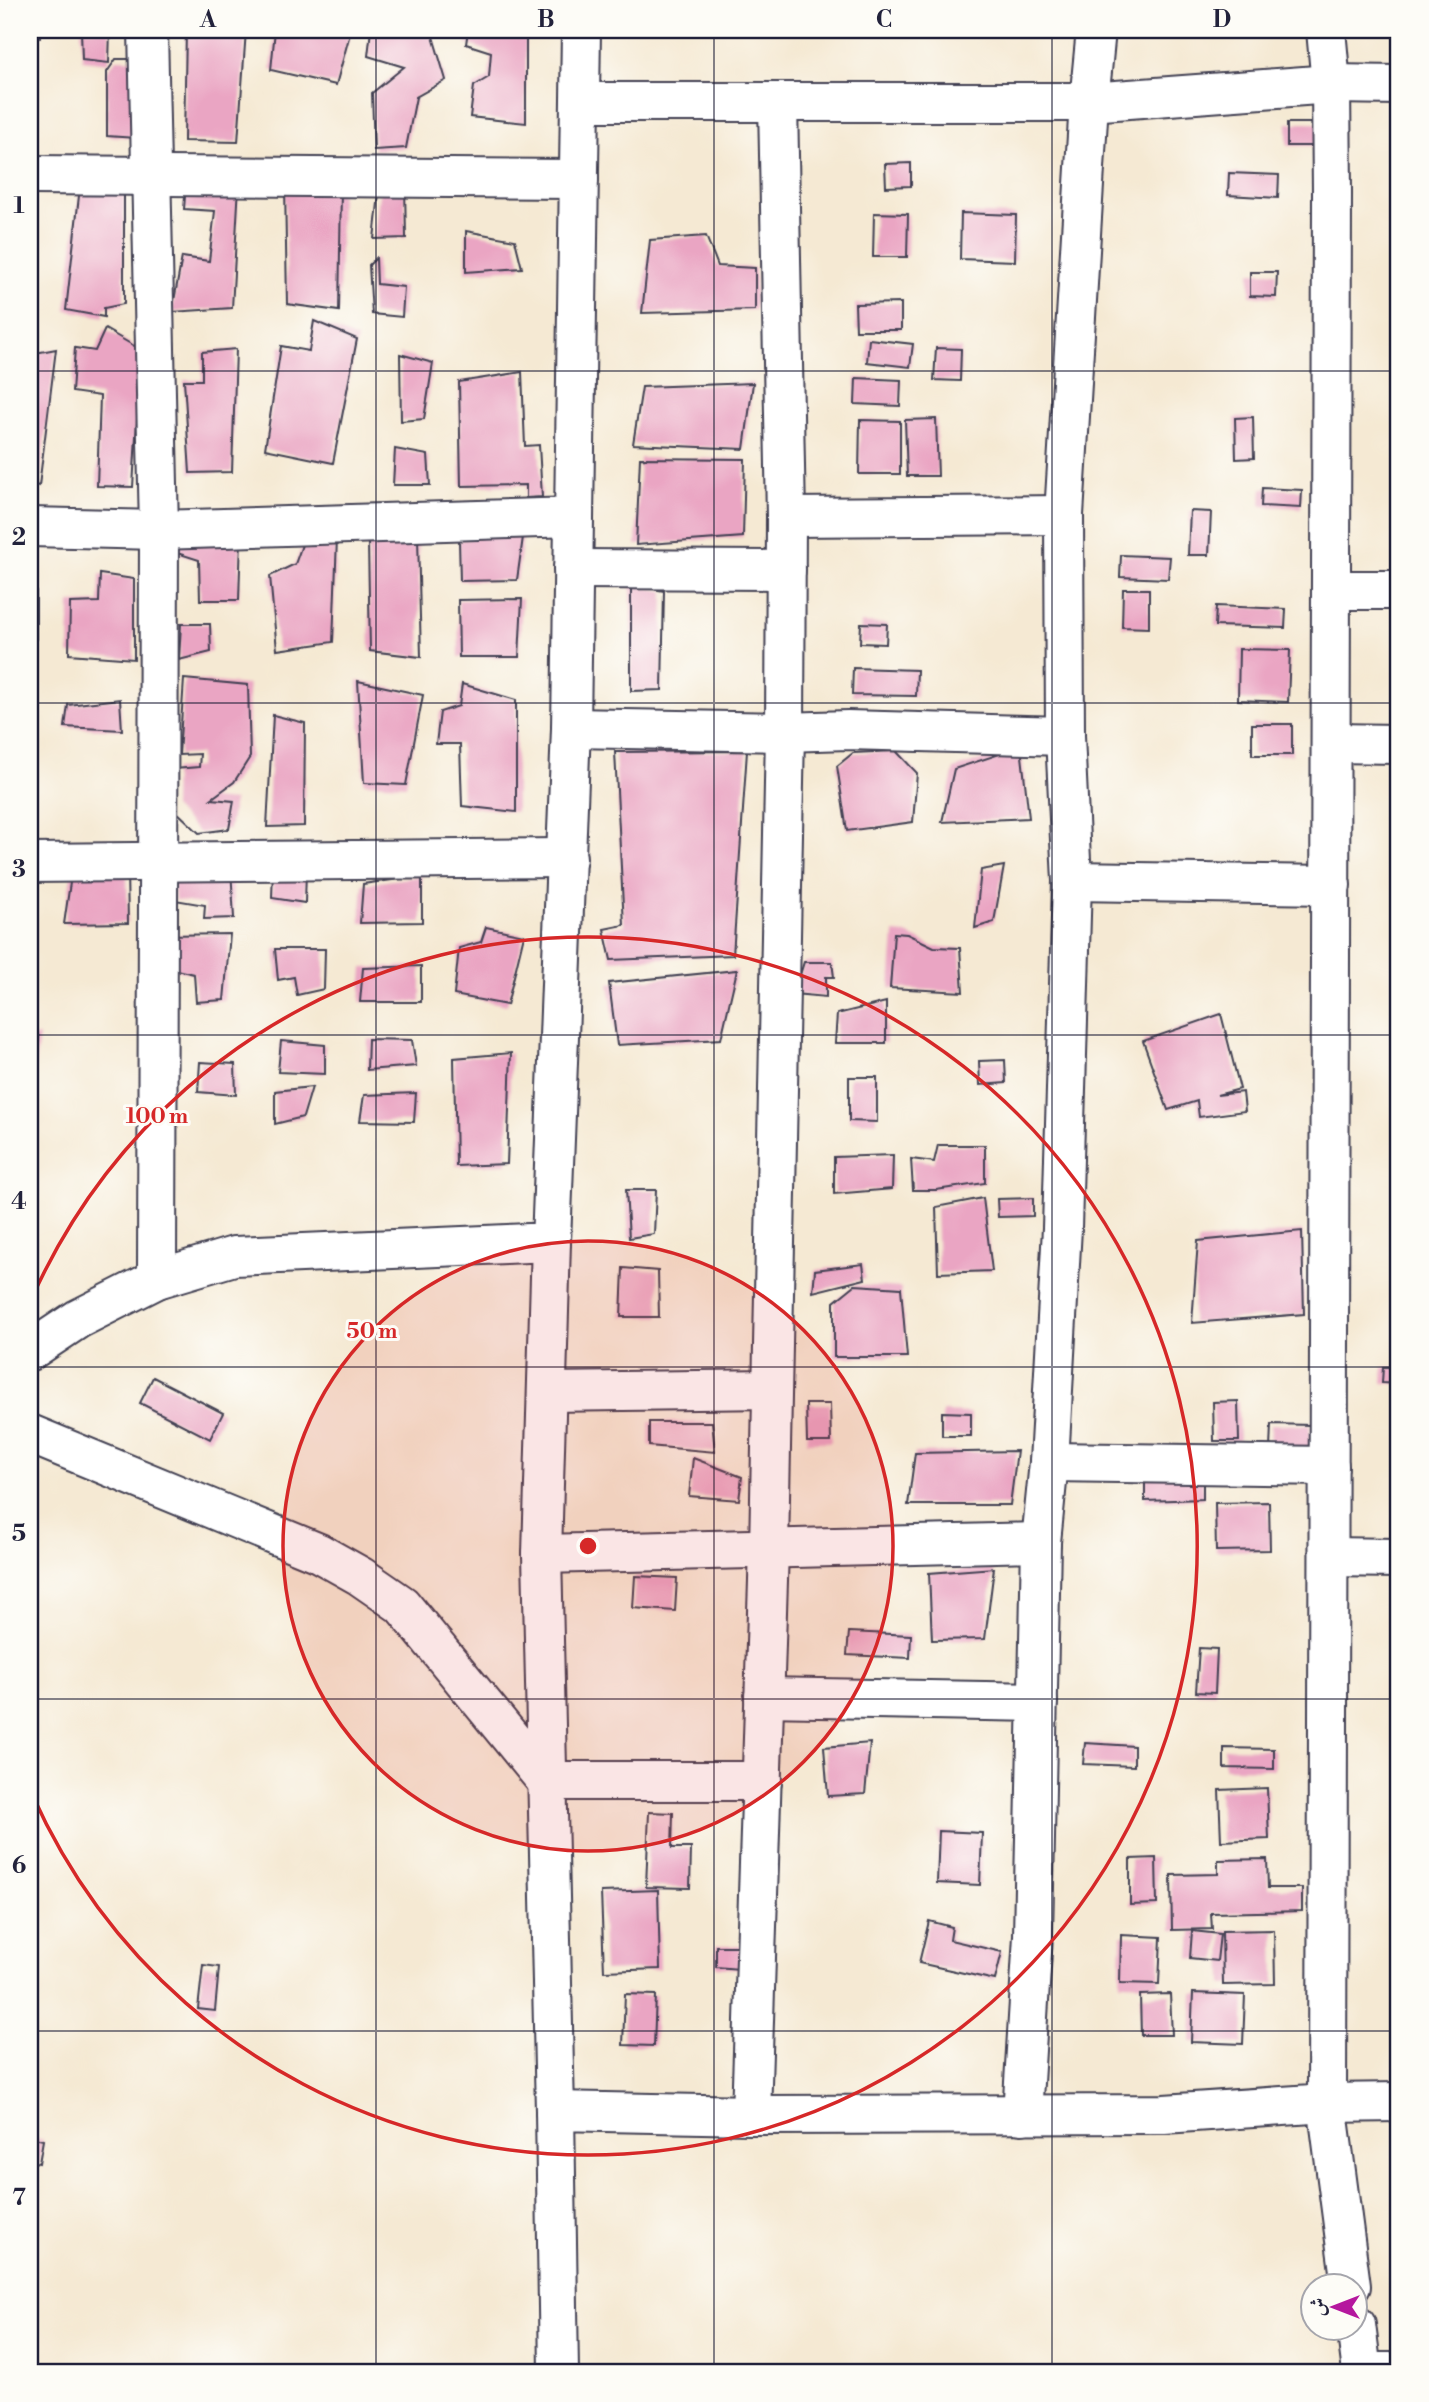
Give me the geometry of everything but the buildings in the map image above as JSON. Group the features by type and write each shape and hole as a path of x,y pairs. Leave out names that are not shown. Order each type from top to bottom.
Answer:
{"street":[{"path":"148,30 159,530 157,1279"},
{"path":"559,2372 542,1554 571,729 581,30"},
{"path":"1022,2115 1033,1936 1041,1542 1049,1462 1062,1228 1072,881 1065,736 1064,516 1089,103 1096,30"},
{"path":"1326,30 1331,83 1332,590 1327,2103 1348,2272"},
{"path":"580,103 1089,103 1331,83 1399,85"},
{"path":"751,2115 769,1549 785,732 786,517 778,103"},
{"path":"30,175 579,179"},
{"path":"786,517 1064,516"},
{"path":"30,527 159,530 574,517"},
{"path":"573,569 786,570"},
{"path":"1332,590 1399,590"},
{"path":"571,729 785,732 848,730 1065,736"},
{"path":"1332,743 1399,744"},
{"path":"30,863 567,858"},
{"path":"1072,881 1331,885"},
{"path":"30,1351 79,1319 157,1279 234,1256 551,1242"},
{"path":"548,1392 772,1389"},
{"path":"30,1434 318,1553 360,1576 402,1605 547,1780"},
{"path":"1049,1462 1329,1466"},
{"path":"542,1554 1041,1542"},
{"path":"1329,1557 1399,1558"},
{"path":"764,1697 1038,1702"},
{"path":"547,1780 762,1780"},
{"path":"555,2111 751,2115 1164,2114 1327,2103 1399,2102"},
{"path":"1358,2342 1362,2372"},
{"path":"1379,2372 1399,2372"}]}
